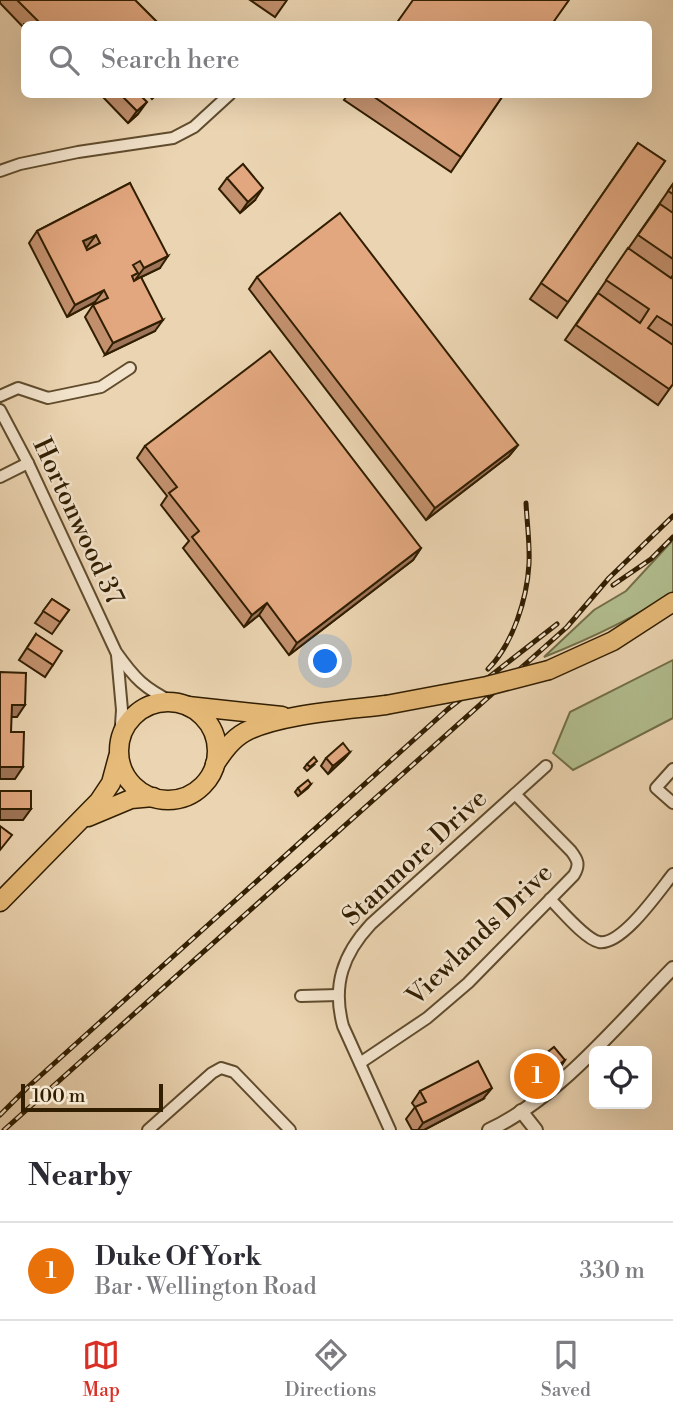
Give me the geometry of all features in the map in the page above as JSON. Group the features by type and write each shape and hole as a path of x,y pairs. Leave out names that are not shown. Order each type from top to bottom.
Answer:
{"highway":[{"path":"120,743 120,761 127,777 142,792 167,800 188,795 206,781 235,738 245,732 295,717 386,705 487,686 549,670 613,641 673,602"},
{"path":"0,902 99,801 116,770 124,729 138,713 159,703 295,717"},
{"path":"178,704 203,718 213,732 215,764"},
{"path":"82,820 131,799 153,797"}],"street":[{"path":"0,171 78,152 173,138 194,127 226,98"},
{"path":"0,396 18,388 48,398 101,387 130,368"},
{"name":"Hortonwood 37","path":"0,410 28,463 116,652 134,678 157,695 178,704"},
{"path":"0,477 28,463"},
{"name":"Hortonwood 37","path":"116,652 122,710 120,743"},
{"name":"Stanmore Drive","path":"390,1130 343,1026 338,995 343,967 355,941 371,924 546,766"},
{"path":"673,769 656,788 673,803"},
{"name":"Viewlands Drive","path":"360,1063 427,1018 468,983 574,875 578,860 515,794"},
{"path":"550,899 589,937 599,942 608,941 618,936 650,904 673,874"},
{"path":"489,1130 521,1111 561,1081 673,968"},
{"path":"301,996 338,995"},
{"path":"148,1130 221,1068 234,1072 290,1130"},
{"path":"521,1111 536,1130"}],"green space":[{"path":"673,540 673,592 610,628 544,657 594,610 626,591"},
{"path":"673,660 673,718 573,770 553,753 570,712"}],"building":[{"path":"17,0 135,0 156,21 38,21"},
{"path":"413,0 569,0 554,21 398,21"},
{"path":"124,98 143,98 147,102 137,111"},
{"path":"376,98 501,98 461,157"},
{"path":"638,143 665,161 568,302 541,283"},
{"path":"243,164 263,188 248,202 227,178"},
{"path":"130,183 168,256 144,268 140,261 133,265 138,273 132,276 134,281 141,277 163,320 113,343 93,305 108,298 104,290 75,305 37,231","holes":["96,235 100,243 87,250 83,241"]},
{"path":"660,204 673,213 673,259 638,235"},
{"path":"340,213 518,445 435,508 257,277"},
{"path":"628,248 671,278 673,275 673,326 657,316 648,328 673,345 673,384 669,389 576,325 598,293 640,323 649,309 606,280"},
{"path":"270,351 421,548 297,643 267,603 252,615 192,537 199,531 169,493 177,487 145,446"},
{"path":"52,599 69,610 60,622 43,611"},
{"path":"36,634 62,651 53,665 27,648"},
{"path":"0,672 26,673 25,705 12,705 11,732 24,732 23,767 0,767"},
{"path":"343,743 350,752 333,766 326,758"},
{"path":"314,757 317,761 310,767 307,764"},
{"path":"308,780 311,784 301,793 298,788"},
{"path":"0,791 31,791 31,809 0,809"},
{"path":"0,826 12,835 0,850"},
{"path":"554,1047 565,1060 537,1082 526,1069"},
{"path":"478,1061 492,1088 423,1123 415,1107 426,1102 420,1091"}],"railway":[{"path":"488,669 505,647 522,606 529,556 526,503"},
{"path":"4,1130 567,627 609,578 673,516"},
{"path":"613,585 651,559 673,537"},
{"path":"0,1115 448,709 557,624"}],"place":[{"name":"Duke Of York","path":"537,1076"}]}
